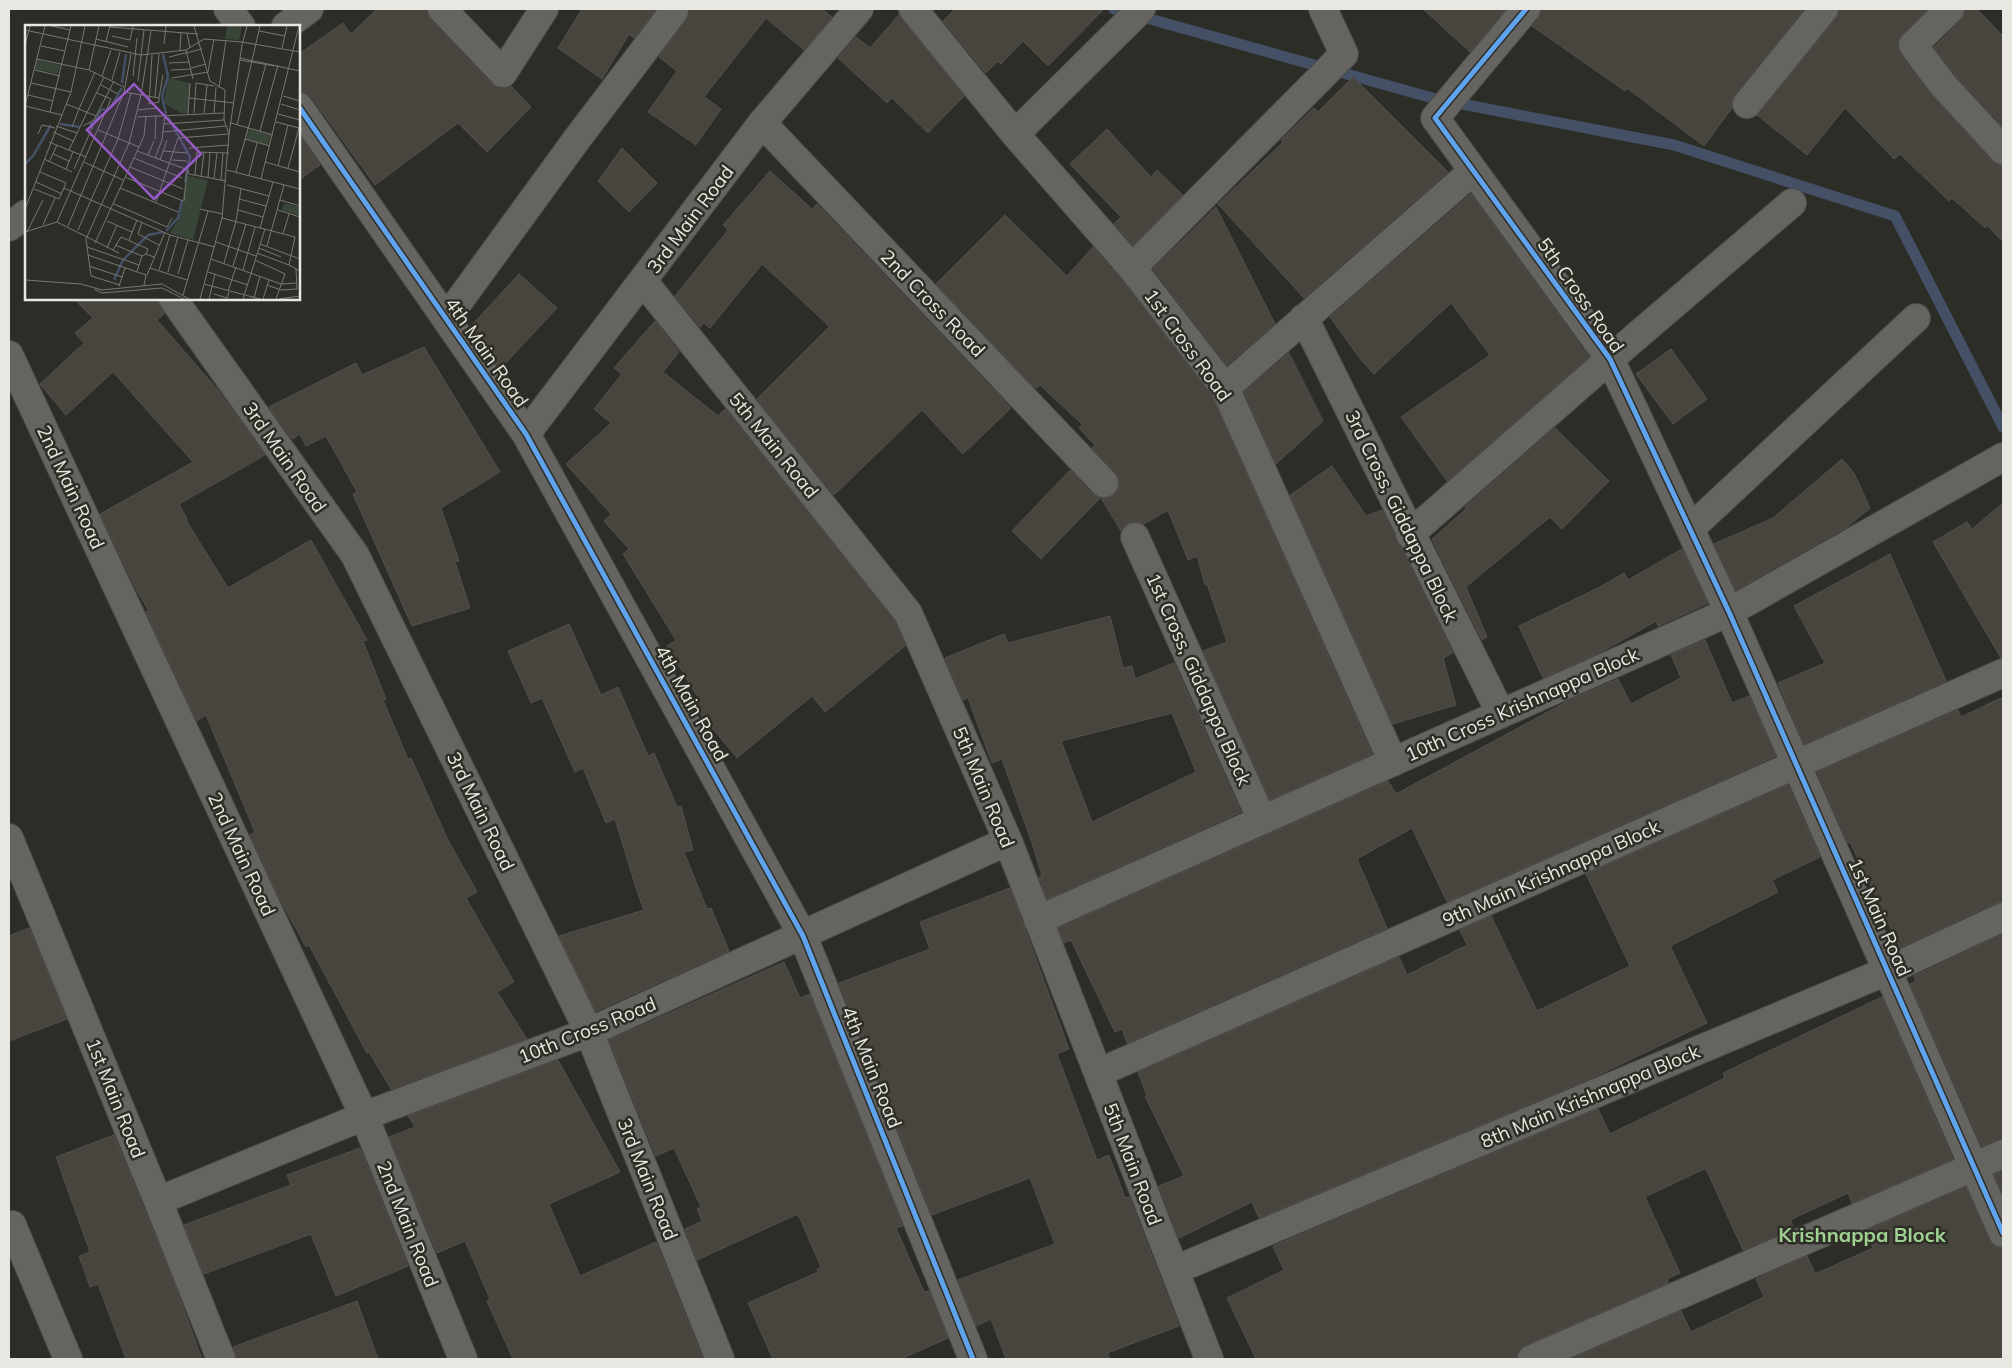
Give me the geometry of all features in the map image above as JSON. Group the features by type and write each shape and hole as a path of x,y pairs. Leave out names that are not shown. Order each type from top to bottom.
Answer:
{"street":[{"path":"228,9 240,25"},
{"path":"287,25 309,9"},
{"path":"442,9 503,73 544,9"},
{"name":"3rd Main Road","path":"526,434 762,123 859,9"},
{"name":"1st Cross Road","path":"913,9 1015,134 1132,268 1225,388 1393,762"},
{"path":"1015,134 1141,9"},
{"path":"1132,268 1344,54 1324,9"},
{"name":"5th Cross Road","path":"1526,9 1435,118 1610,359 1729,612"},
{"path":"1747,104 1824,9"},
{"path":"1950,9 1914,45 1943,85 2003,150"},
{"path":"446,319 577,139 674,11"},
{"name":"4th Main Road","path":"300,108 526,434 803,936 973,1359"},
{"name":"2nd Cross Road","path":"762,123 1104,483"},
{"path":"1225,388 1473,171"},
{"path":"1410,534 1792,203"},
{"path":"9,227 25,215"},
{"name":"5th Main Road","path":"643,281 908,614 1008,841 1209,1359"},
{"name":"3rd Main Road","path":"174,300 355,555 590,1032 720,1359"},
{"name":"3rd Cross, Giddappa Block","path":"1304,318 1501,714"},
{"path":"1690,529 1916,318"},
{"name":"2nd Main Road","path":"9,355 364,1116 463,1359"},
{"name":"10th Cross Krishnappa Block","path":"1038,920 1729,612 1998,460"},
{"name":"1st Cross, Giddappa Block","path":"1135,537 1262,820"},
{"name":"1st Main Road","path":"1729,612 2003,1233"},
{"name":"9th Main Krishnappa Block","path":"1098,1073 2003,673"},
{"name":"1st Main Road","path":"9,838 221,1359"},
{"name":"10th Cross Road","path":"158,1201 364,1116 590,1032 1008,841"},
{"name":"8th Main Krishnappa Block","path":"1175,1270 1887,971 2003,918"},
{"path":"1532,1359 2003,1154"},
{"path":"12,1224 68,1359"}],"building":[{"path":"377,9 427,9 431,20 492,84 500,88 511,86 531,107 487,152 458,123 375,185 312,98 306,93 300,92 300,53 343,23 351,34"},
{"path":"582,9 656,9 634,38 629,34 602,79 558,48"},
{"path":"689,9 822,9 832,17 804,50 766,18 704,97 721,109 696,145 648,112 677,71 659,57 686,20"},
{"path":"955,9 1104,9 1048,66 1023,41 1001,64 998,61 986,73 943,21"},
{"path":"1423,9 1506,9 1470,52"},
{"path":"1541,9 1804,9 1735,94 1732,108 1704,146 1627,88 1625,91 1532,26 1538,19"},
{"path":"1839,9 1928,9 1902,34 1898,41 1898,48 1900,54 1932,96 1992,161 1998,165 2003,165 2003,242 1987,225 1985,228 1952,198 1949,201 1900,154 1894,159 1845,108 1807,155 1757,115 1836,19"},
{"path":"1965,9 1977,9 2003,36 2003,127 1955,75 1934,47 1961,20 1965,14"},
{"path":"899,15 964,96 928,133 892,98 887,103 838,58 856,37 870,48"},
{"path":"1353,77 1448,172 1304,298 1218,204 1283,142 1281,140 1314,108 1318,112"},
{"path":"1107,129 1151,177 1157,170 1183,195 1133,245 1114,224 1121,217 1070,164"},
{"path":"300,135 320,165 300,179"},
{"path":"622,148 657,183 629,212 598,181"},
{"path":"770,171 812,209 817,204 1011,408 963,454 922,410 834,495 757,399 829,327 826,323 762,264 710,328 704,323 700,327 675,296 728,230 723,225"},
{"path":"1471,194 1589,357 1447,481 1401,417 1490,355 1451,303 1374,374 1361,360 1330,317"},
{"path":"1216,207 1275,324 1227,365 1153,269"},
{"path":"1005,215 1067,276 1093,247 1120,278 1212,396 1372,754 1270,800 1203,651 1227,642 1207,584 1205,585 1197,556 1188,560 1168,510 1144,524 1137,522 1129,523 1121,531 1101,498 1108,498 1115,494 1119,487 1119,479 1115,472 1092,448 1095,445 1079,428 1082,424 1040,385 1037,388 1033,386 936,284"},
{"path":"519,274 557,308 500,369 470,327"},
{"path":"75,300 158,300 164,314 157,320 218,390 265,455 179,504 186,520 228,588 311,540 367,640 363,641 386,699 383,700 408,759 411,758 448,840 477,892 466,898 514,982 497,992 527,1039 391,1089 369,1052 367,1053 309,945 306,947 282,903 250,835 255,832 206,715 197,721 146,612 149,611 137,591 100,514 193,462 113,372 66,415 40,384 84,343 75,333 93,318"},
{"path":"655,321 679,352 663,372 718,416 725,409 895,621 905,646 825,712 812,696 737,758 694,706 700,701 667,646 676,640 623,554 629,549 604,521 611,514 566,464 611,423 594,409 622,374 614,368"},
{"path":"424,347 500,472 441,508 459,561 455,562 470,608 412,626 353,494 357,492 326,436 306,446 300,434 292,439 269,407 356,363 362,375"},
{"path":"1671,349 1707,399 1673,424 1636,374"},
{"path":"1289,353 1323,421 1276,464 1244,392"},
{"path":"1555,428 1609,481 1562,529 1550,517 1466,587 1487,637 1482,640 1432,539 1466,509 1465,507"},
{"path":"1842,459 1854,473 1870,508 1847,527 1736,590 1714,544 1773,518"},
{"path":"1332,466 1366,516 1382,510 1453,653 1443,658 1456,705 1393,724 1290,495"},
{"path":"1070,470 1093,494 1100,498 1041,559 1012,531"},
{"path":"2003,503 2003,658 2001,658 1933,542 1967,522 1972,529"},
{"path":"1682,549 1708,603 1658,626 1656,621 1605,650 1543,678 1519,626 1600,587 1624,573 1628,580"},
{"path":"1890,554 1946,681 1804,744 1778,683 1825,663 1794,606"},
{"path":"1110,616 1123,668 1132,666 1135,679 1174,663 1241,812 1047,899 1039,877 1042,876 1033,846 1002,759 992,763 968,698 963,700 945,658 1004,634 1008,643","holes":["1172,713 1196,772 1092,822 1061,741"]},
{"path":"569,624 601,695 618,687 648,756 654,753 677,807 681,806 693,850 684,852 707,909 711,908 729,951 596,1011 559,936 644,910 615,819 606,823 583,768 575,772 542,698 531,703 508,651"},
{"path":"1705,640 1732,703 1749,696 1776,756 1447,902 1412,828 1357,859 1387,928 1127,1043 1122,1029 1115,1032 1071,940 1064,943 1058,928 1388,781 1396,794 1568,701 1618,679 1631,704 1681,678 1671,655"},
{"path":"2003,697 2003,902 1996,903 1900,948 1850,842 1848,843 1817,772 1958,710 1961,717"},
{"path":"1788,785 1820,857 1772,880 1778,892 1670,946 1707,1023 1592,1078 1259,1218 1252,1202 1179,1238 1159,1186 1184,1176 1145,1096 1147,1096 1138,1072 1399,957 1407,975 1467,945 1460,930 1491,916 1537,1011 1630,966 1586,874"},
{"path":"1010,888 1069,1049 1057,1054 1097,1160 1109,1155 1125,1198 1129,1197 1179,1326 1107,1353 1110,1359 1006,1359 991,1319 976,1326 958,1280 1055,1244 1030,1178 932,1215 839,983 930,949 920,922"},
{"path":"29,928 67,1019 9,1041 9,936"},
{"path":"2003,934 2003,1139 1982,1146 1910,984 1916,981 1914,976"},
{"path":"784,962 800,998 810,994 903,1226 896,1228 924,1292 929,1291 948,1338 901,1359 773,1359 748,1303 818,1272 817,1269 821,1267 798,1214 697,1260 685,1229 702,1221 697,1209 701,1207 674,1148 656,1156 609,1040"},
{"path":"1882,997 1953,1159 1852,1203 1848,1193 1790,1220 1794,1228 1743,1250 1706,1169 1704,1169 1645,1197 1680,1273 1667,1279 1668,1283 1526,1345 1519,1350 1517,1359 1256,1359 1227,1298 1284,1270 1273,1246 1598,1109 1610,1134 1725,1078 1723,1073"},
{"path":"558,1060 620,1172 549,1204 580,1276 656,1242 703,1359 513,1359 487,1301 490,1299 465,1241 437,1253 389,1137 415,1127 408,1116"},
{"path":"114,1135 175,1285 202,1359 126,1359 98,1284 90,1287 79,1256 90,1252 56,1157"},
{"path":"360,1148 408,1266 336,1296 311,1234 204,1274 184,1225 291,1185 287,1175"},
{"path":"2003,1171 2003,1195 1994,1175"},
{"path":"1966,1187 1989,1239 1994,1246 2003,1248 2003,1359 1571,1359 1681,1311 1691,1332 1764,1297 1756,1279 1807,1256 1815,1274 1873,1248 1865,1231"},
{"path":"357,1301 378,1359 236,1359 233,1347"}],"waterway":[{"path":"1114,9 1436,99 1674,145 1895,216 2003,427"}],"cycle path":[{"path":"1526,9 1435,118 1610,359 1729,612 2003,1233"},
{"path":"300,108 526,434 803,936 973,1359"}],"district":[{"name":"Krishnappa Block","path":"1862,1235"}]}
